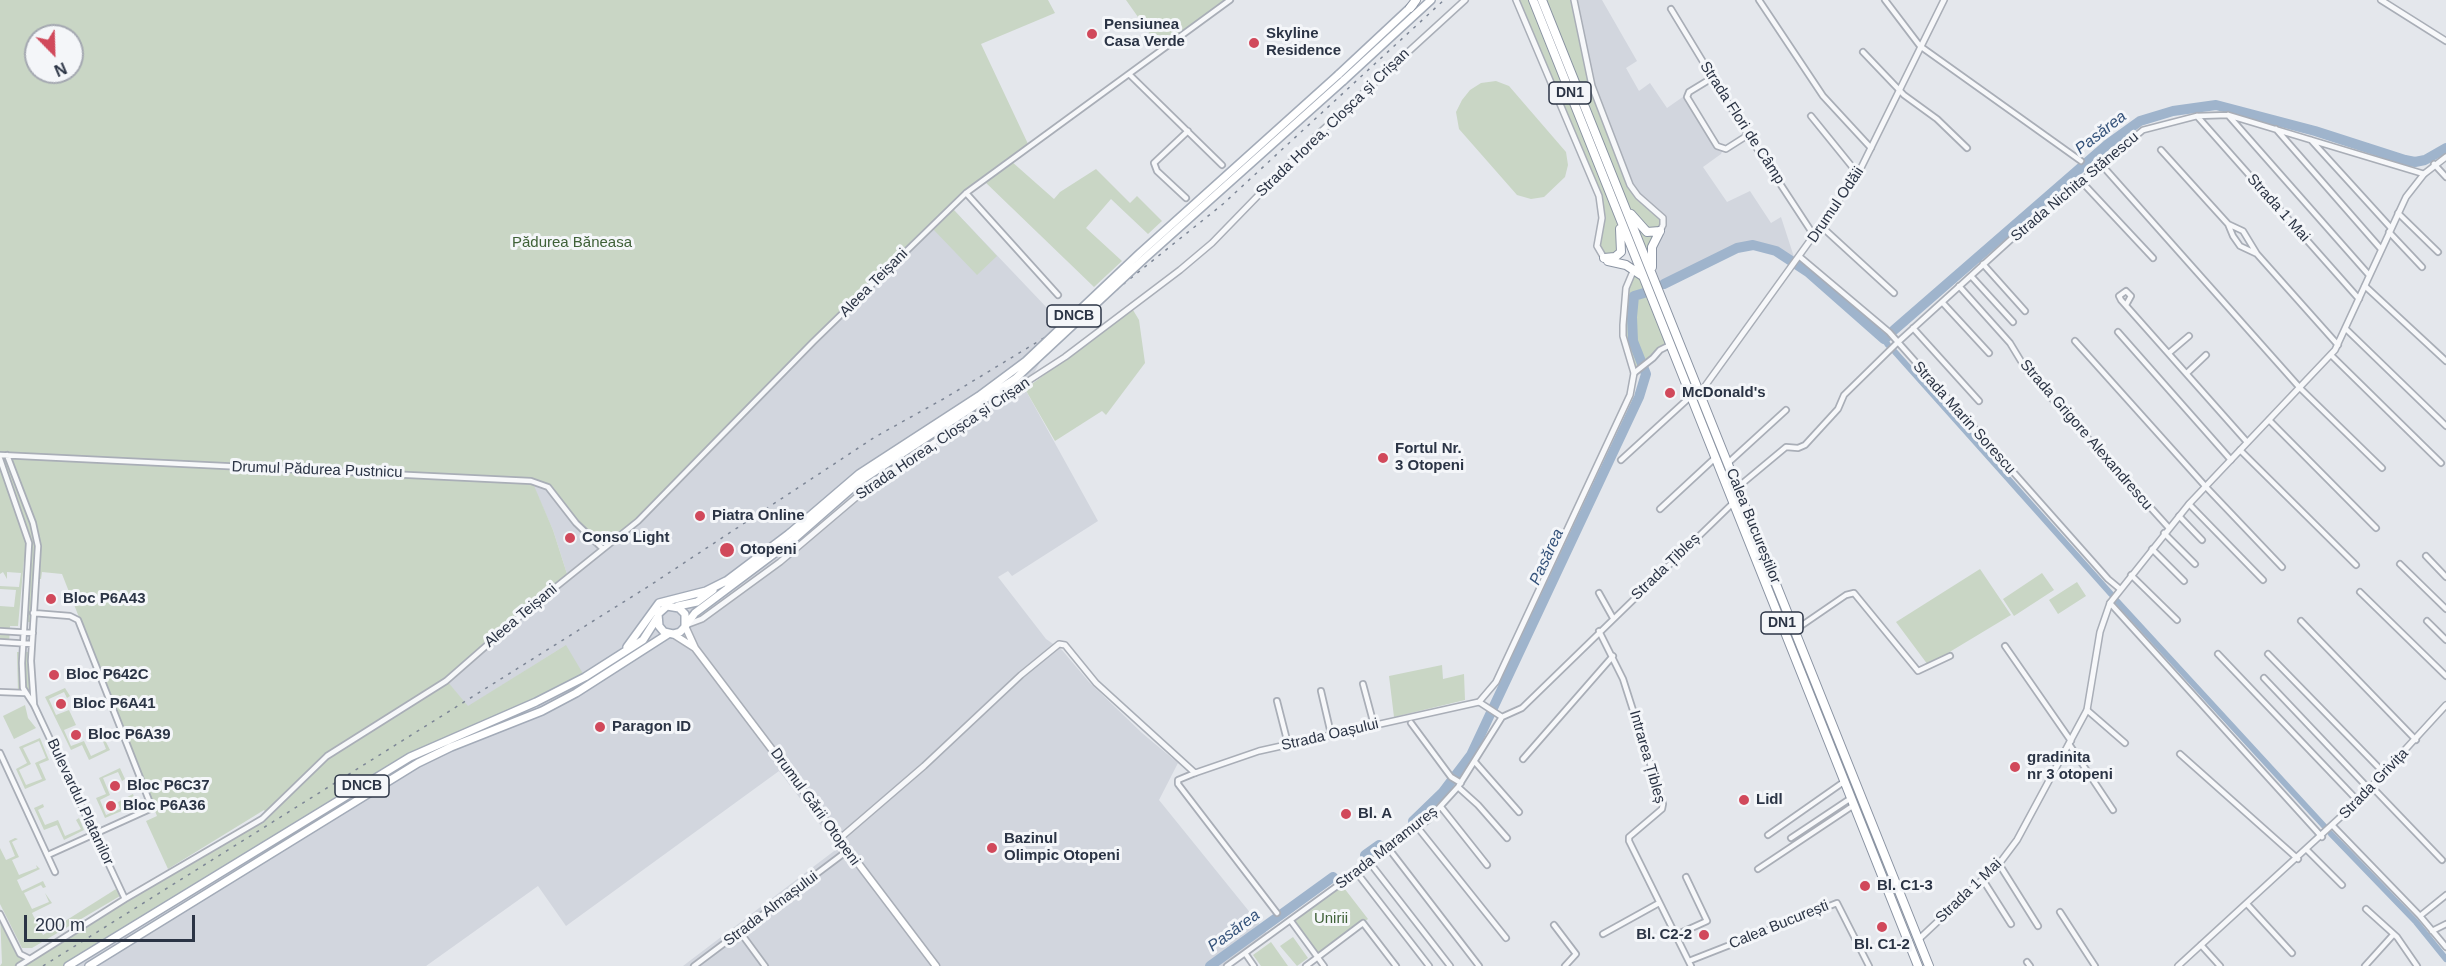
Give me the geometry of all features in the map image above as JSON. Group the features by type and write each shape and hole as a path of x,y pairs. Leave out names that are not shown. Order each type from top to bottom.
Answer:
{"highway":[{"path":"1410,8 1418,0"},
{"name":"DN1","path":"1533,0 1611,184"},
{"name":"DN1","path":"1542,0 1645,281"},
{"path":"1604,258 1615,257 1622,249 1620,208"},
{"path":"1620,208 1647,232 1660,231"},
{"name":"Calea Bucureștilor","path":"1620,208 1653,276 1929,966"},
{"path":"1653,276 1652,247 1660,231"},
{"path":"1604,258 1634,269 1645,281"},
{"name":"Calea Bucureștilor","path":"1645,281 1918,966"}],"main road":[{"name":"Strada Horea, Cloșca și Crișan","path":"685,626 695,613 867,476 1015,379 1341,78 1431,0"},
{"name":"Strada Horea, Cloșca și Crișan","path":"1341,78 1410,8"},
{"name":"Strada Horea, Cloșca și Crișan","path":"675,606 697,602 792,535"},
{"path":"604,665 633,642 648,615 659,603 706,591 726,581"},
{"path":"675,606 685,614 685,626"},
{"name":"DNCB","path":"68,966 410,757 536,702 604,665 643,640 663,608 675,606"},
{"path":"657,618 661,630 670,634"},
{"name":"DNCB","path":"88,966 418,763 451,747 542,711 576,693 685,626"},
{"name":"Drumul Gării Otopeni","path":"685,626 695,648 838,840 936,966"},
{"name":"Drumul Gării Otopeni","path":"670,634 695,648"}],"street":[{"name":"Aleea Teișani","path":"20,966 125,899 267,815 327,756 446,681 526,611 638,521 813,342 966,193 1230,0"},
{"name":"Strada Horea, Cloșca și Crișan","path":"685,626 702,619 756,580 867,487 1057,363 1180,270 1220,235 1315,137 1465,0"},
{"path":"1516,0 1599,196 1602,218 1597,246 1604,258"},
{"path":"1574,0 1592,86 1630,185 1638,196 1663,218 1660,231"},
{"path":"1759,0 1823,96 1871,148"},
{"path":"1885,0 1920,46 2081,161"},
{"name":"Drumul Odăii","path":"1700,393 1815,237 1858,174 1898,89 1944,0"},
{"path":"2381,0 2446,41"},
{"name":"Strada Flori de Câmp","path":"1671,9 1712,78 1815,237"},
{"path":"1863,52 1898,89 1937,119 1967,148"},
{"path":"1130,75 1222,165"},
{"path":"1712,78 1689,92 1687,97 1717,146 1726,149 1748,135"},
{"name":"Strada Nichita Stănescu","path":"1738,487 1786,447 1798,448 1804,445 1838,409 1844,394 1913,328 2080,180 2143,130 2197,116 2228,115 2424,174"},
{"name":"Strada 1 Mai","path":"2228,115 2369,275"},
{"path":"1811,116 1858,174"},
{"name":"Strada 1 Mai","path":"2197,116 2359,299"},
{"path":"2274,127 2381,249"},
{"path":"1186,198 1157,171 1154,163 1188,131"},
{"path":"2310,138 2422,267"},
{"path":"2162,150 2228,224 2240,246 2257,254"},
{"name":"Strada 1 Mai","path":"1918,940 1999,864 2017,840 2087,710 2100,633 2110,603 2189,504 2331,355 2346,329 2410,190 2434,164 2446,157"},
{"path":"2100,163 2300,388 2382,468"},
{"path":"2434,164 2446,177"},
{"path":"2080,180 2153,258"},
{"path":"966,193 1058,295"},
{"path":"2398,213 2438,252"},
{"path":"2228,224 2243,231 2252,242 2257,254 2338,345"},
{"path":"1822,227 1894,293"},
{"name":"Strada Marin Sorescu","path":"1800,257 1888,332 2108,579 2120,589"},
{"path":"1983,264 2025,311"},
{"path":"1634,269 1626,288 1623,336 1634,373"},
{"path":"1971,276 2013,322"},
{"name":"Strada Grigore Alexandrescu","path":"1959,286 2010,343 2027,371 2167,530"},
{"path":"2365,286 2446,361"},
{"path":"1942,302 1989,353"},
{"path":"2126,305 2247,442"},
{"path":"1913,328 1979,401"},
{"path":"2346,329 2446,426"},
{"path":"2118,332 2231,460"},
{"path":"2169,353 2188,336"},
{"path":"2075,340 2206,487 2282,567"},
{"path":"1599,631 1518,711 1502,717 1479,702 1496,682 1625,405 1634,373 1660,350 1670,345"},
{"path":"2187,373 2206,355"},
{"path":"2331,355 2441,463"},
{"path":"1621,460 1690,397"},
{"path":"1728,463 1786,410"},
{"path":"2269,420 2376,528"},
{"path":"2240,450 2356,565"},
{"name":"Drumul Pădurea Pustnicu","path":"0,457 7,455 531,481 548,487 576,523 603,549"},
{"name":"Bulevardul Platanilor","path":"7,455 37,539 32,644 34,705"},
{"path":"0,457 29,543 23,633 22,680 25,693 0,692 0,699"},
{"path":"1660,508 1715,458"},
{"name":"Strada Țibleș","path":"1599,631 1733,503"},
{"path":"2189,504 2263,579"},
{"path":"2179,516 2202,540"},
{"path":"2167,530 2195,564"},
{"path":"2152,549 2184,581"},
{"path":"2426,556 2446,577"},
{"path":"2400,564 2446,609"},
{"path":"2131,575 2177,621"},
{"path":"2360,592 2446,676"},
{"path":"1795,630 1846,595 1854,593 1918,671 1950,656"},
{"path":"1599,594 1613,618"},
{"path":"2110,603 2322,837"},
{"path":"33,613 70,616 78,620 152,808 48,855"},
{"path":"2301,621 2416,740"},
{"path":"2427,621 2446,640"},
{"path":"0,631 33,633"},
{"name":"Intrarea Țibleș","path":"1599,631 1614,656 1663,804 1662,809 1628,838 1690,963"},
{"path":"0,642 32,644"},
{"path":"838,840 924,766 1021,675 1061,644 1096,683 1195,773 1178,780 1178,784 1277,913"},
{"path":"2005,646 2113,810"},
{"path":"2218,654 2358,801"},
{"path":"2268,654 2385,774"},
{"path":"1522,759 1614,656"},
{"path":"2264,678 2442,860"},
{"path":"1364,684 1374,725"},
{"path":"1321,691 1331,734"},
{"name":"Bulevardul Platanilor","path":"25,693 34,705 125,899"},
{"path":"1277,700 1288,744"},
{"name":"Strada Oașului","path":"1195,773 1243,756 1288,744 1479,702"},
{"name":"Strada Grivița","path":"2178,966 2322,837 2371,789 2446,705"},
{"path":"2087,710 2126,743"},
{"name":"Strada Maramureș","path":"1227,966 1418,828 1460,785 1502,717"},
{"path":"1411,723 1450,777 1460,785 1507,838"},
{"path":"0,753 55,872"},
{"path":"2180,754 2298,859"},
{"path":"1475,762 1519,812"},
{"path":"1768,835 1845,781"},
{"path":"1791,838 1853,801"},
{"path":"1758,869 1853,801"},
{"path":"1441,807 1486,865"},
{"path":"2333,826 2420,916 2446,947"},
{"path":"1418,828 1506,939"},
{"path":"1389,849 1479,966"},
{"path":"2307,850 2342,885"},
{"name":"Strada Almașului","path":"694,966 847,851"},
{"path":"1370,863 1450,966"},
{"path":"1999,864 2038,926"},
{"path":"1357,873 1429,966"},
{"path":"1676,935 1707,921 1686,877"},
{"path":"1983,880 2012,924"},
{"path":"2420,916 2446,895"},
{"path":"1603,934 1659,903"},
{"name":"Calea București","path":"1690,963 1837,903 1869,966"},
{"path":"2247,904 2292,953"},
{"path":"2366,909 2393,935 2417,966"},
{"path":"2060,912 2095,966"},
{"path":"0,914 20,954 24,958 31,958"},
{"path":"1291,921 1324,966"},
{"path":"1306,966 1363,922 1396,966"},
{"path":"2432,931 2446,924"},
{"path":"1554,925 1576,954 1565,966"},
{"path":"740,932 765,966"},
{"path":"2365,966 2393,935"},
{"path":"2201,945 2220,966"},
{"path":"1245,953 1254,966"}],"shaded area":[{"path":"1574,0 1602,0 1637,61 1626,68 1639,91 1650,83 1667,108 1687,94 1717,146 1723,149 1721,154 1703,167 1727,202 1750,191 1771,223 1781,217 1794,257 1793,262 1776,251 1753,245 1737,248 1657,286 1633,191 1592,86"},
{"path":"951,207 1049,310 1057,332 1025,389 1098,521 1012,576 1008,571 998,577 1046,639 1062,650 1089,682 1142,733 1178,763 1159,800 1269,936 1227,966 683,966 838,848 779,771 566,926 538,886 426,966 68,966 566,645 468,707 446,681 568,577 553,530 531,481"}],"green space":[{"name":"Pădurea Băneasa","path":"0,0 1048,0 1055,13 981,44 1029,146 966,193 638,521 603,549 576,523 551,490 532,481 553,530 568,577 447,681 468,706 566,645 585,677 443,740 68,966 0,966 2,963 0,914 20,954 31,958 267,815 264,810 168,869 146,821 157,816 62,574 42,572 41,579 38,579 40,553 37,554 33,622 24,622 27,559 24,560 18,626 10,626 9,645 0,645 0,606 14,607 16,590 0,589 0,586 19,587 21,573 7,572 7,579 3,572 0,574"},
{"path":"1126,0 1230,0 1162,51"},
{"path":"1516,0 1532,0 1617,209 1623,243 1615,257 1598,252 1603,210"},
{"path":"1542,0 1574,0 1586,63 1630,185 1664,220 1655,238 1653,276"},
{"path":"1496,81 1509,86 1566,152 1568,165 1565,177 1544,197 1531,199 1517,195 1459,129 1456,112 1462,100 1470,90 1481,83"},
{"path":"1011,161 1054,199 1060,192 1096,169 1130,203 1137,196 1162,221 1148,234 1111,199 1086,228 1122,261 1094,287 984,181"},
{"path":"952,208 997,256 977,275 932,228"},
{"path":"1638,272 1670,345 1660,350 1634,373 1623,336 1629,278"},
{"path":"1133,310 1139,320 1145,363 1106,415 1102,411 1055,441 1025,389"},
{"path":"1980,569 2011,615 1928,665 1896,622"},
{"path":"2042,573 2054,590 2014,616 2003,599"},
{"path":"2077,582 2086,596 2058,614 2049,600"},
{"path":"17,652 32,652 34,705 25,693 18,693"},
{"path":"1442,665 1443,679 1464,674 1465,700 1394,717 1389,676"},
{"path":"65,688 70,696 67,698 64,692 49,699 56,715 69,710 76,725 64,730 71,746 84,741 91,756 106,749 102,739 104,738 110,750 89,760 82,745 71,750 45,697"},
{"path":"25,705 28,718 36,728 14,739 3,716"},
{"path":"40,738 49,760 39,764 46,780 25,789 16,769 27,763 19,747","holes":["39,741 46,758 35,763 42,779 26,785 19,770 31,764 23,748"]},
{"path":"120,768 125,779 122,781 118,772 103,778 110,795 100,800 106,815 120,809 118,802 133,794 137,806 125,811 122,804 124,810 105,818 96,798 106,794 99,778"},
{"path":"43,804 44,807 38,810 45,825 58,820 65,836 81,829 76,820 79,818 84,830 64,840 57,825 44,830 34,808"},
{"path":"18,839 12,842 19,857 12,860 19,875 37,868 36,865 40,869 17,880 22,891 43,881 46,887 43,888 41,885 24,893 32,909 49,902 45,893 52,903 32,913 43,935 116,889 120,896 32,948 22,948 0,904 0,848 6,860 15,856 9,841"},
{"name":"Unirii","path":"1341,884 1368,919 1318,957 1291,921"},
{"path":"1293,937 1308,958 1297,966 1280,946"},
{"path":"1271,942 1288,966 1261,966 1253,955"}],"waterway":[{"name":"Pasărea","path":"1894,330 2108,144 2140,121 2173,111 2216,105 2315,131 2415,162 2425,160 2446,148"},
{"name":"Pasărea","path":"1664,284 1737,248 1753,245 1776,251 1808,272 1884,339 1887,337"},
{"name":"Pasărea","path":"1413,821 1443,792 1471,755 1639,397 1646,374 1633,341 1632,317 1634,296 1644,293"},
{"name":"Pasărea","path":"1884,339 1888,345"},
{"path":"1895,352 2111,594"},
{"path":"2117,601 2325,827"},
{"path":"2331,834 2416,922 2446,959"},
{"name":"Pasărea","path":"1365,855 1379,845"},
{"name":"Pasărea","path":"1210,966 1333,877"}],"railway":[{"path":"43,966 649,586 875,437 945,398 1095,307 1223,204 1444,0"}],"place":[{"name":"Pensiunea Casa Verde","path":"1092,34"},
{"name":"Skyline Residence","path":"1254,43"},
{"name":"McDonald's","path":"1670,393"},
{"name":"Fortul Nr. 3 Otopeni","path":"1383,458"},
{"name":"Piatra Online","path":"700,516"},
{"name":"Conso Light","path":"570,538"},
{"name":"Otopeni","path":"727,550"},
{"name":"Bloc P6A43","path":"51,599"},
{"name":"Bloc P642C","path":"54,675"},
{"name":"Bloc P6A41","path":"61,704"},
{"name":"Paragon ID","path":"600,727"},
{"name":"Bloc P6A39","path":"76,735"},
{"name":"gradinita nr 3 otopeni","path":"2015,767"},
{"name":"Bloc P6C37","path":"115,786"},
{"name":"Lidl","path":"1744,800"},
{"name":"Bloc P6A36","path":"111,806"},
{"name":"Bl. A","path":"1346,814"},
{"name":"Bazinul Olimpic Otopeni","path":"992,848"},
{"name":"Bl. C1-3","path":"1865,886"},
{"name":"Bl. C1-2","path":"1882,927"},
{"name":"Bl. C2-2","path":"1704,935"}]}
